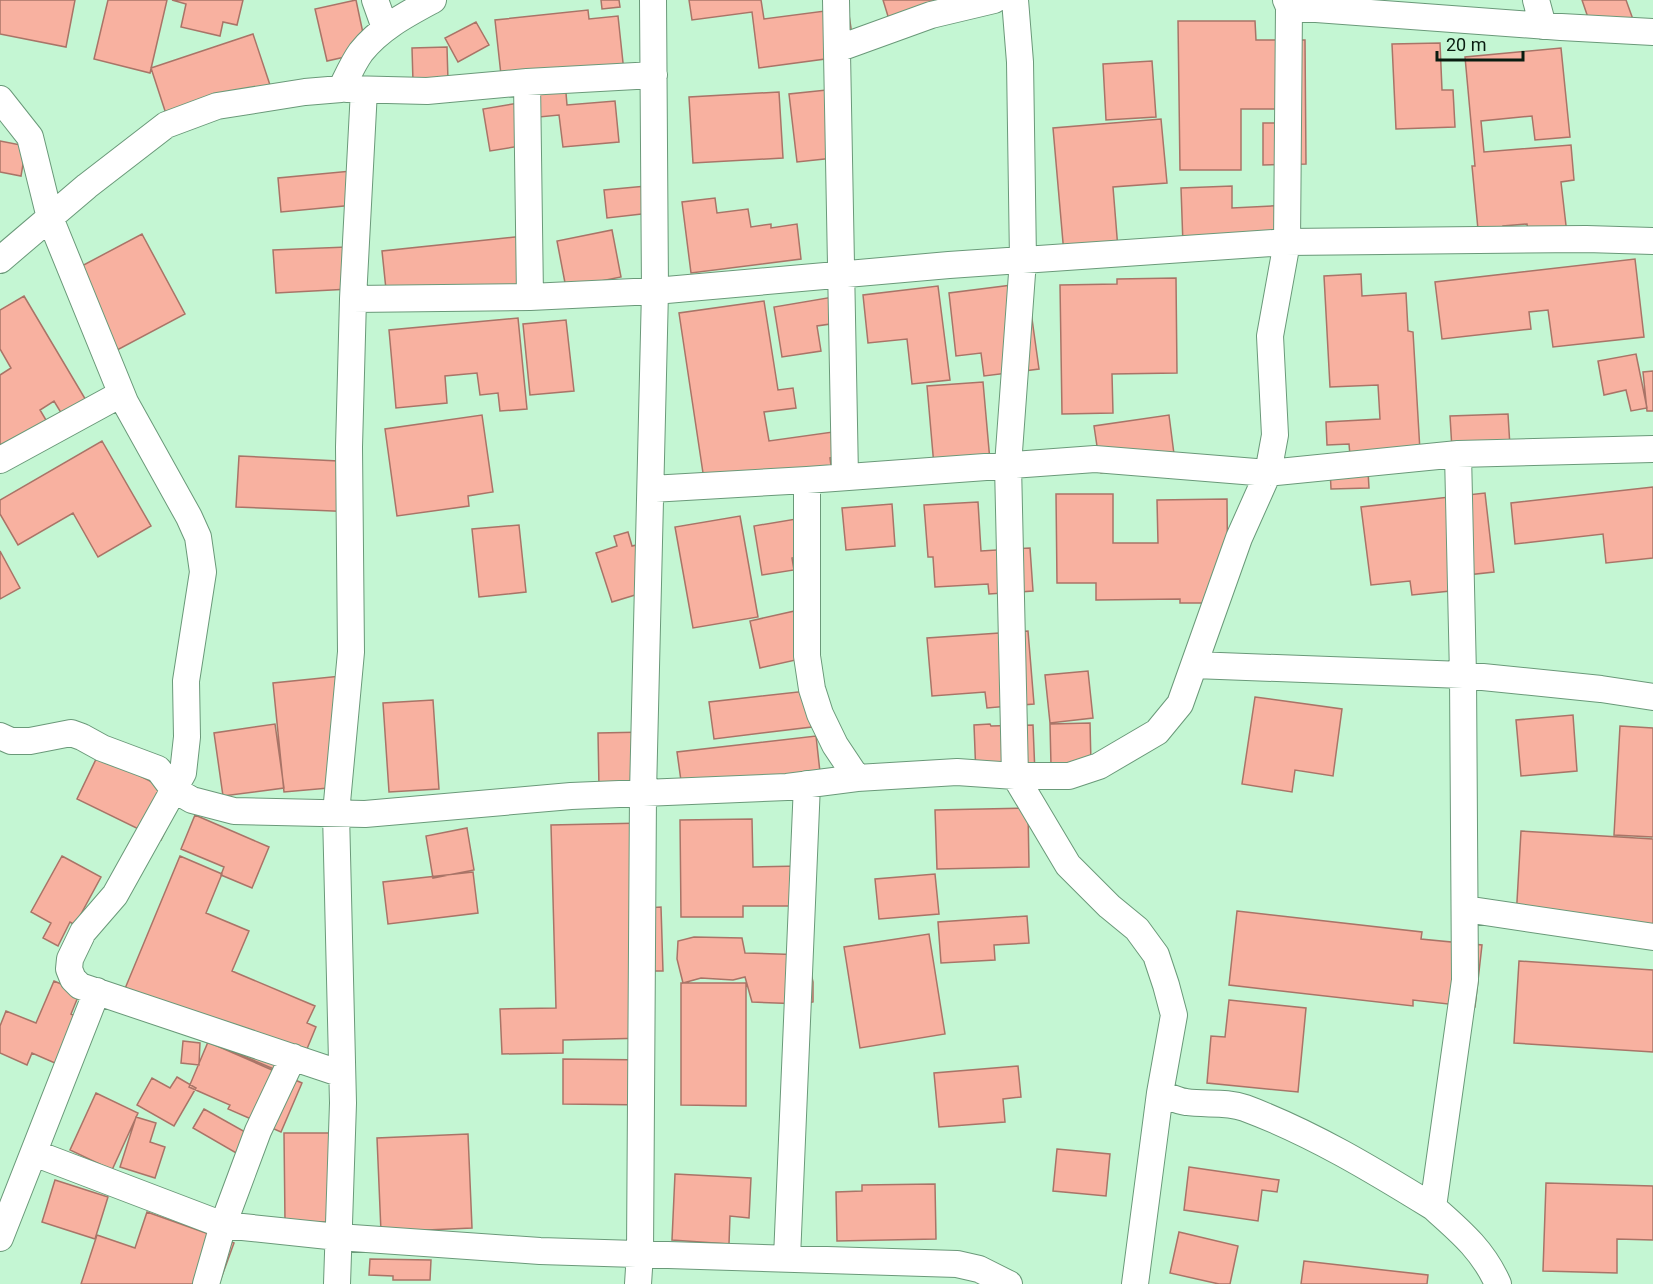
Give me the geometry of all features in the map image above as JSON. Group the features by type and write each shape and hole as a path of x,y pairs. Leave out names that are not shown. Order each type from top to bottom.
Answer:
{"street":[{"path":"375,0 385,28"},
{"path":"337,1284 343,1103 336,813 351,652 349,447 353,299 352,90 361,52 385,28 433,0"},
{"path":"638,1284 643,793 655,291 653,0"},
{"path":"836,0 845,477"},
{"path":"837,49 931,15 994,0"},
{"path":"1015,0 1020,62 1023,260 1008,465 1015,776 1068,866 1109,906 1137,929 1156,955 1174,1016 1160,1093 1135,1284"},
{"path":"1536,0 1543,26"},
{"path":"0,736 11,741 30,741 70,734 82,737 102,748 158,769 173,789 192,800 234,811 365,814 571,796 787,787 857,778 957,772 1015,776 1069,776 1099,766 1157,732 1180,704 1239,538 1268,473 1275,435 1270,336 1287,242 1287,3 1543,26 1653,32"},
{"path":"0,260 87,186 166,125 216,106 304,93 352,90 427,91 527,82 654,75"},
{"path":"527,82 530,297"},
{"path":"0,99 30,137 50,218 121,394 198,537 203,572 186,681 187,737 180,782 173,789 115,895 83,932 70,959 69,969 73,979 80,986 342,1074"},
{"path":"353,299 530,297 655,291 840,274 1287,242 1586,238 1653,241"},
{"path":"0,460 121,394"},
{"path":"651,489 1095,459 1268,473 1458,454 1653,449"},
{"path":"1433,1207 1465,980 1463,675 1458,454"},
{"path":"807,480 807,657 812,689 819,714 857,778"},
{"path":"1194,665 1463,675 1601,689 1653,698"},
{"path":"787,1258 807,784"},
{"path":"1465,909 1653,937"},
{"path":"0,1238 97,991"},
{"path":"206,1284 223,1225 258,1131 292,1057"},
{"path":"1160,1093 1185,1102 1209,1102 1242,1107 1353,1158 1433,1207 1467,1236 1491,1268 1498,1284"},
{"path":"34,1153 223,1225 338,1237 540,1251 957,1264 979,1269 1009,1284"}],"building":[{"path":"0,0 75,0 66,47 0,34"},
{"path":"108,0 167,0 150,73 94,59"},
{"path":"172,0 243,0 237,25 223,22 220,36 181,27 186,4"},
{"path":"356,0 367,52 327,61 315,9"},
{"path":"601,0 619,0 620,7 602,9"},
{"path":"689,0 761,0 764,19 848,8 855,55 759,68 752,12 692,20"},
{"path":"883,0 940,0 891,26"},
{"path":"1582,0 1626,0 1635,25 1595,38"},
{"path":"588,10 589,19 618,16 624,72 502,84 495,20"},
{"path":"1178,21 1255,21 1256,40 1305,40 1306,164 1263,165 1263,123 1277,123 1277,109 1241,109 1241,170 1180,170"},
{"path":"476,22 489,45 458,62 445,38"},
{"path":"253,34 271,88 169,123 151,68"},
{"path":"1440,43 1442,90 1453,90 1455,127 1396,129 1392,44"},
{"path":"447,47 448,81 413,82 412,48"},
{"path":"1561,48 1570,137 1535,140 1532,116 1481,121 1484,152 1571,145 1574,180 1561,182 1567,234 1529,237 1527,224 1503,226 1504,238 1479,240 1465,57"},
{"path":"1152,61 1156,117 1106,120 1103,64"},
{"path":"565,81 567,105 615,101 619,142 563,147 559,115 539,117 536,84"},
{"path":"836,89 843,157 797,162 789,94"},
{"path":"779,92 783,158 693,163 689,97"},
{"path":"525,102 532,144 490,151 483,109"},
{"path":"1161,119 1167,183 1113,187 1118,249 1064,254 1053,128"},
{"path":"0,141 26,146 21,176 0,172"},
{"path":"362,170 365,204 281,212 278,178"},
{"path":"657,185 659,212 607,218 604,190"},
{"path":"1232,186 1232,208 1290,205 1292,241 1183,245 1181,188"},
{"path":"715,198 717,213 748,209 751,227 771,224 771,228 797,224 801,259 691,273 682,202"},
{"path":"612,230 621,277 566,288 557,241"},
{"path":"142,234 185,314 104,357 61,277"},
{"path":"524,236 530,284 387,299 382,251"},
{"path":"347,247 350,289 276,293 273,250"},
{"path":"1635,259 1644,337 1553,347 1548,310 1529,312 1531,329 1442,339 1435,282"},
{"path":"1361,274 1362,296 1406,293 1408,331 1413,332 1421,468 1368,471 1369,488 1331,489 1330,468 1351,467 1349,444 1327,445 1326,422 1380,419 1378,385 1330,387 1324,276"},
{"path":"1176,278 1177,373 1112,374 1113,413 1062,414 1060,285 1117,284 1117,279"},
{"path":"1027,283 1039,369 984,376 981,353 956,356 949,293"},
{"path":"938,286 950,380 912,384 907,339 868,343 863,295"},
{"path":"24,296 90,407 66,421 54,401 40,410 56,437 0,463 0,375 11,368 0,349 0,310"},
{"path":"833,297 837,323 817,326 821,351 782,357 774,307"},
{"path":"764,301 778,390 793,388 796,408 764,412 769,441 847,430 850,455 830,458 832,474 706,493 679,313"},
{"path":"518,318 527,409 500,411 498,393 480,395 477,373 445,376 447,403 396,408 389,330"},
{"path":"566,320 574,391 530,395 523,324"},
{"path":"1636,354 1647,408 1631,411 1626,390 1604,395 1598,361"},
{"path":"1653,371 1653,411 1647,411 1643,372"},
{"path":"983,382 990,461 934,466 927,386"},
{"path":"1508,414 1511,463 1453,466 1450,416"},
{"path":"482,415 493,492 468,496 469,506 397,516 385,429"},
{"path":"1169,415 1175,462 1101,473 1094,426"},
{"path":"102,441 151,526 98,557 73,513 18,545 0,514 0,500"},
{"path":"239,456 358,462 357,512 236,507"},
{"path":"1653,487 1653,558 1606,563 1603,534 1515,544 1511,503"},
{"path":"1485,493 1494,572 1458,576 1460,590 1412,595 1410,581 1371,585 1361,507"},
{"path":"1056,494 1113,494 1113,543 1158,543 1157,500 1227,499 1228,603 1180,603 1180,599 1096,600 1096,583 1057,583"},
{"path":"978,502 981,551 1030,548 1033,591 989,594 988,584 935,587 933,557 928,557 924,505"},
{"path":"892,504 895,546 846,550 842,508"},
{"path":"740,516 758,617 693,628 675,527"},
{"path":"802,518 808,555 792,558 794,570 762,575 754,526"},
{"path":"519,525 526,592 479,597 472,529"},
{"path":"628,532 632,546 641,544 655,589 612,602 596,553 617,546 614,536"},
{"path":"0,551 20,588 0,599"},
{"path":"808,608 818,655 760,668 750,621"},
{"path":"1028,631 1034,704 987,708 985,692 932,696 927,638"},
{"path":"1088,671 1093,718 1050,723 1045,675"},
{"path":"341,676 351,786 284,792 273,683"},
{"path":"816,690 820,726 714,739 709,702"},
{"path":"1255,697 1342,709 1333,776 1295,770 1292,792 1242,784"},
{"path":"433,700 439,789 389,792 383,703"},
{"path":"1573,715 1577,771 1521,776 1516,720"},
{"path":"1090,723 1091,764 1051,765 1050,724"},
{"path":"275,724 284,788 223,796 214,733"},
{"path":"990,724 991,726 1033,725 1035,774 976,776 974,725"},
{"path":"1620,726 1653,728 1653,837 1614,835"},
{"path":"647,732 648,788 599,789 598,733"},
{"path":"816,736 820,772 682,788 677,752"},
{"path":"98,755 182,797 161,840 77,799"},
{"path":"1028,808 1029,867 937,869 935,810"},
{"path":"195,815 269,847 252,888 221,875 224,867 181,849"},
{"path":"752,819 753,867 801,866 802,906 743,906 743,917 681,917 680,820"},
{"path":"644,823 646,908 661,907 663,971 646,971 648,1038 563,1040 563,1053 502,1054 500,1009 556,1008 551,825"},
{"path":"467,828 474,870 433,878 426,836"},
{"path":"1521,831 1653,839 1653,933 1516,919"},
{"path":"62,856 101,877 75,925 70,922 58,946 43,938 51,923 31,912"},
{"path":"180,856 222,874 206,913 249,931 232,971 315,1006 307,1023 316,1027 295,1078 119,1003"},
{"path":"473,872 478,913 388,924 383,882"},
{"path":"935,874 939,914 879,919 875,879"},
{"path":"1237,911 1422,932 1421,939 1482,945 1475,1007 1413,1000 1413,1006 1229,985"},
{"path":"1027,916 1029,943 994,945 995,960 941,963 938,922"},
{"path":"929,934 945,1034 860,1048 844,947"},
{"path":"694,937 742,938 745,953 807,955 813,982 813,1002 803,1004 752,1002 745,977 733,980 701,978 683,983 677,959 678,941"},
{"path":"1519,961 1653,970 1653,1052 1514,1043"},
{"path":"54,981 80,992 71,1014 87,1021 71,1070 32,1053 27,1065 0,1053 0,1026 6,1011 36,1023"},
{"path":"681,983 746,983 746,1106 681,1105"},
{"path":"1229,1000 1306,1008 1298,1092 1207,1083 1211,1036 1225,1037"},
{"path":"183,1041 200,1043 199,1065 181,1063"},
{"path":"208,1042 302,1083 281,1132 228,1109 230,1105 189,1087"},
{"path":"563,1059 650,1060 650,1105 563,1104"},
{"path":"1018,1066 1021,1097 1003,1099 1005,1122 939,1127 934,1073"},
{"path":"177,1077 196,1088 174,1126 137,1105 152,1078 170,1088"},
{"path":"96,1093 138,1113 112,1170 70,1150"},
{"path":"204,1109 261,1141 250,1161 193,1128"},
{"path":"136,1117 156,1123 150,1142 165,1147 155,1178 120,1167"},
{"path":"284,1133 348,1133 330,1222 285,1222"},
{"path":"468,1134 472,1228 381,1232 377,1138"},
{"path":"1057,1149 1110,1154 1106,1196 1053,1191"},
{"path":"1189,1167 1279,1180 1277,1192 1262,1190 1258,1221 1184,1210"},
{"path":"675,1174 751,1178 749,1218 730,1216 729,1244 672,1240"},
{"path":"55,1180 108,1197 95,1239 42,1222"},
{"path":"1546,1183 1653,1186 1653,1240 1617,1239 1617,1273 1543,1271"},
{"path":"935,1184 936,1239 837,1241 836,1192 862,1191 862,1185"},
{"path":"147,1212 234,1243 219,1284 81,1284 97,1235 135,1248"},
{"path":"1179,1232 1238,1246 1230,1284 1219,1284 1170,1273"},
{"path":"370,1259 431,1260 430,1280 393,1280 393,1276 369,1275"},
{"path":"1304,1261 1428,1275 1427,1284 1301,1284"}]}
